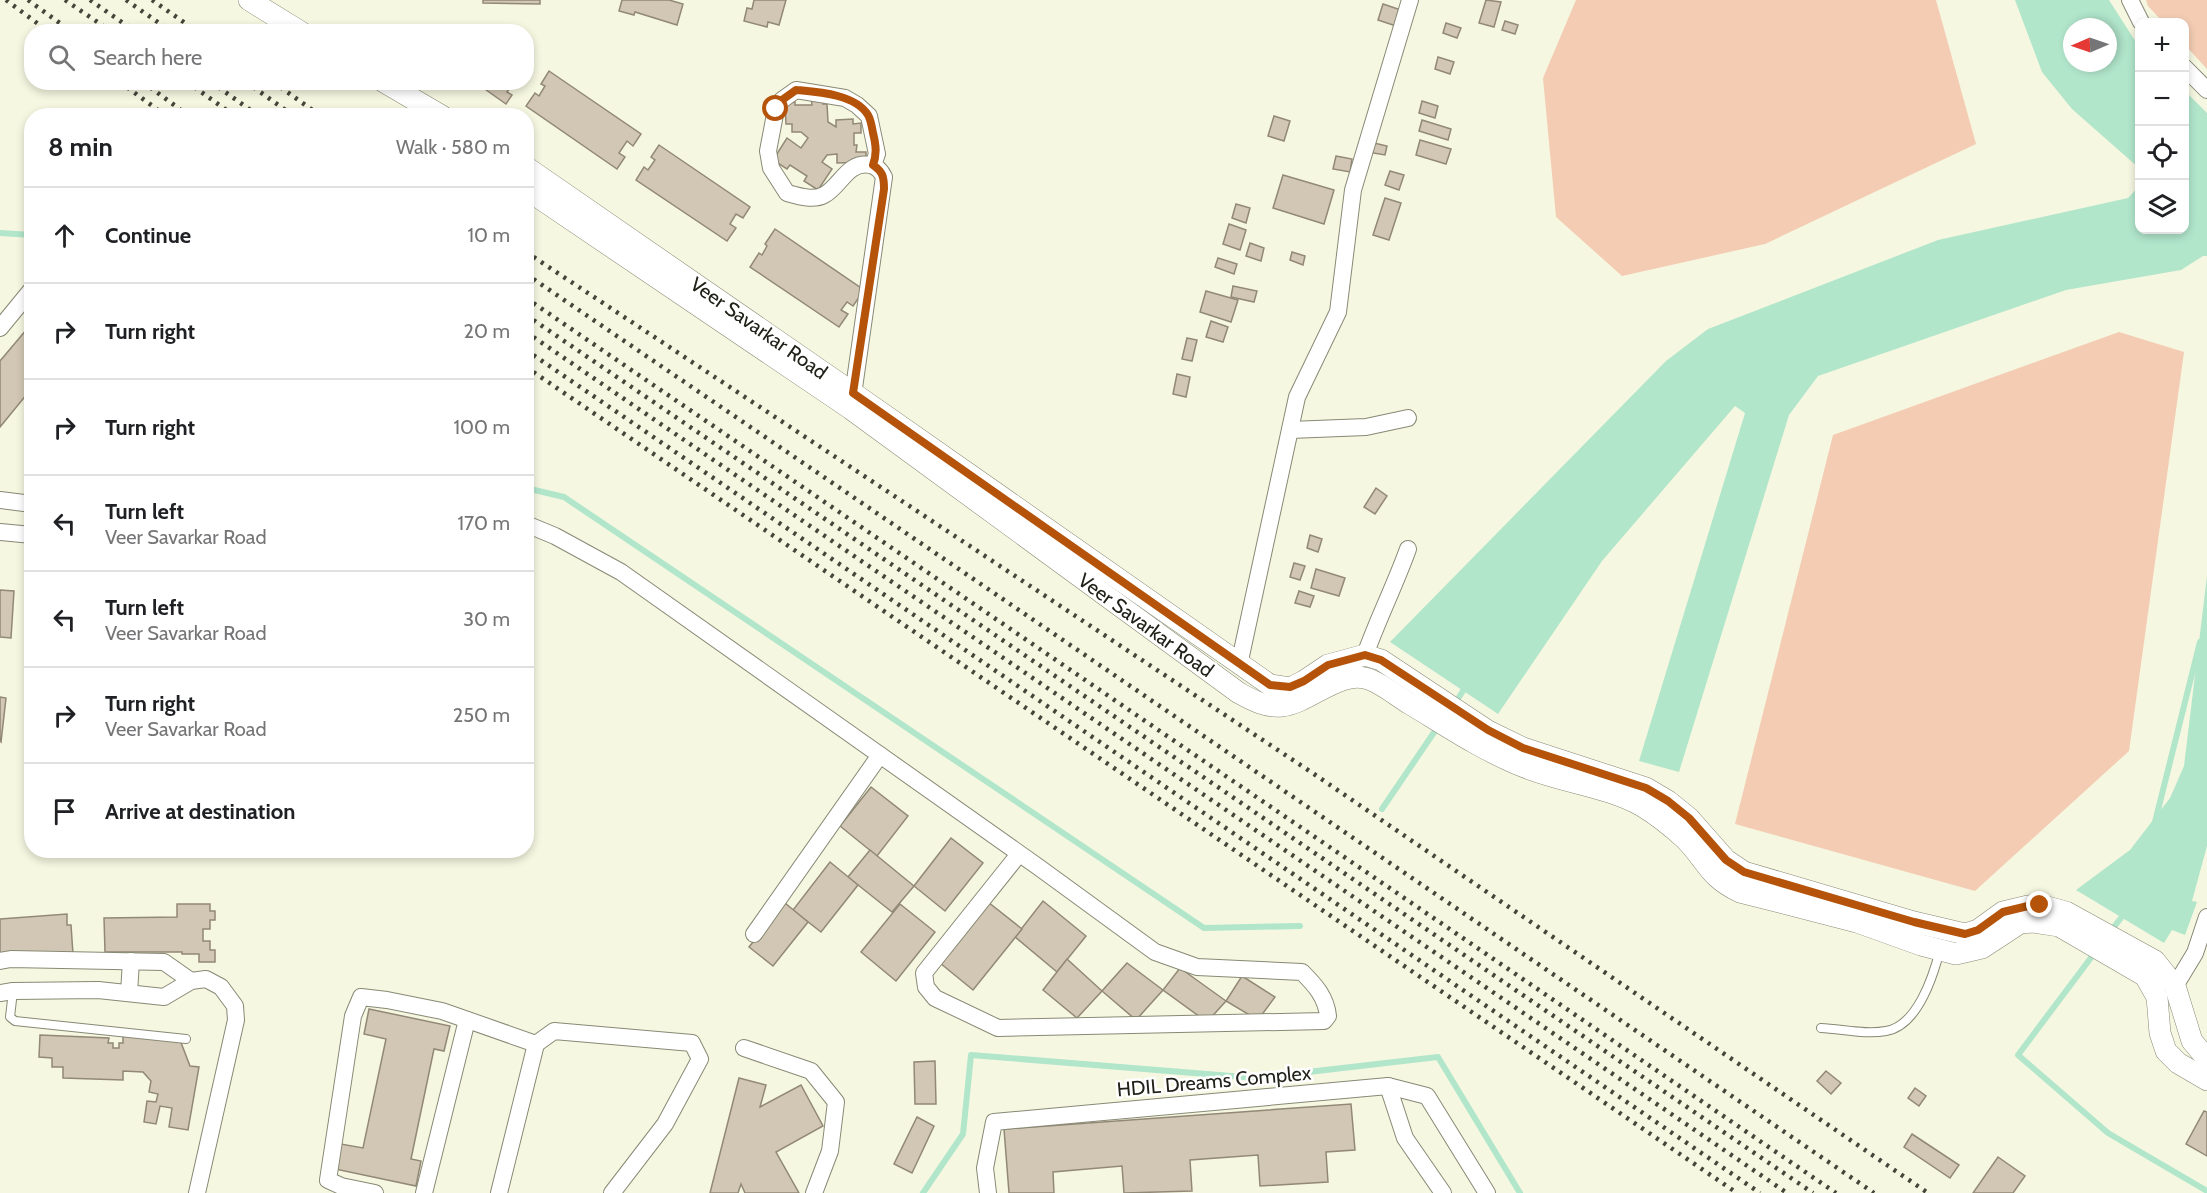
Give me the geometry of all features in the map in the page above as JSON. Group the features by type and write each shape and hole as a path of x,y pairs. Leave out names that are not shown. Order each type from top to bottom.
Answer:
{"street":[{"path":"1239,665 1297,397 1338,312 1353,190 1410,0"},
{"path":"2130,0 2139,18"},
{"path":"256,2 289,24"},
{"path":"2188,72 2207,90"},
{"path":"397,90 428,108"},
{"path":"852,401 884,177 873,165 862,164 852,168 826,195 807,197 787,193 771,168 768,151 776,109 782,100 796,90 845,98 869,116 877,154 873,165"},
{"path":"406,96 420,108"},
{"name":"Veer Savarkar Road","path":"534,173 852,401 1239,693 1258,704 1281,706 1346,678 1369,679 1485,739"},
{"name":"Veer Savarkar Road","path":"534,194 852,401 1270,685 1290,687 1304,681 1328,665 1373,658"},
{"path":"0,328 24,299"},
{"path":"1290,430 1366,427 1408,418"},
{"path":"0,500 24,503"},
{"path":"534,527 555,536 621,572 1019,854 1155,952 1197,967 1302,972 1324,999 1328,1016 1324,1021 998,1028 934,998 926,987 924,973 1019,854"},
{"path":"0,532 24,534"},
{"path":"1408,549 1380,614 1373,658 1485,739 1534,752 1646,788 1668,801 1689,818 1726,860 1744,872 1942,939 1978,930 2003,912 2040,905 2175,986 2192,1041 2207,1059"},
{"path":"754,934 879,755"},
{"path":"2175,986 2195,952 2207,916"},
{"path":"0,961 11,959 164,962 191,981"},
{"path":"129,993 131,961"},
{"path":"2150,969 2157,997 2160,1033 2166,1051 2178,1063 2207,1080"},
{"path":"7,992 98,990 164,997 191,981 206,979 221,987 235,1006 236,1020 196,1193"},
{"path":"375,1193 341,1186 328,1186 353,1016 360,997 442,1011 536,1044"},
{"path":"424,1193 467,1020"},
{"path":"499,1193 536,1044 554,1031 692,1043 700,1059 666,1124 612,1193"},
{"path":"744,1048 811,1071 836,1102 830,1151 814,1193"},
{"path":"1388,1086 1405,1138 1443,1193"},
{"path":"1388,1086 1427,1096 1487,1193"},
{"name":"HDIL Dreams Complex","path":"988,1193 986,1168 994,1122 1388,1086"}],"lane":[{"path":"1821,1028 1876,1032 1903,1025 1927,987 1942,939"},
{"path":"7,992 10,1017 15,1021 186,1039"}],"shaded area":[{"path":"1576,0 1936,0 1976,144 1765,244 1622,276 1556,217 1543,78"},
{"path":"2015,0 2109,0 2135,41 2135,164 2072,109 2042,72"},
{"path":"2146,0 2207,0 2207,69 2189,49 2189,18 2159,18 2148,6"},
{"path":"2189,95 2207,113 2207,256 2203,256 2181,270 2066,290 1818,376 1789,415 1679,772 1639,761 1745,413 1735,406 1602,561 1498,714 1390,642 1666,361 1708,329 1938,240 2128,198 2135,190 2135,234 2189,234"},
{"path":"2119,332 2184,352 2129,751 1975,891 1735,824 1833,435"},
{"path":"2207,576 2207,846 2192,901 2197,902 2185,935 2172,930 2164,943 2076,890 2130,850 2170,798 2184,766"}],"building":[{"path":"483,0 540,0 540,4 483,3"},
{"path":"622,0 669,0 683,4 677,25 635,12 634,15 619,11"},
{"path":"754,0 786,0 779,25 768,22 767,27 744,21 747,8 752,9"},
{"path":"1486,0 1501,2 1494,27 1479,23"},
{"path":"1383,4 1401,10 1396,26 1378,20"},
{"path":"1505,21 1518,25 1515,34 1502,30"},
{"path":"1446,23 1461,28 1457,38 1443,33"},
{"path":"1438,57 1454,62 1450,74 1435,69"},
{"path":"549,71 641,134 633,146 627,141 619,153 625,157 617,169 534,112 534,108 526,106 535,93 539,96 545,86 541,84"},
{"path":"486,90 508,90 507,92 512,95 506,104"},
{"path":"811,97 823,97 823,104 827,104 828,122 836,127 836,120 853,119 853,124 861,123 861,133 854,133 854,145 857,145 856,152 866,152 866,162 837,163 837,154 827,155 822,162 832,169 818,190 804,181 807,176 790,165 787,169 773,160 787,138 801,148 808,138 801,132 792,132 792,124 786,124 785,103 812,105"},
{"path":"1422,101 1438,106 1435,118 1419,113"},
{"path":"1274,116 1290,121 1284,141 1268,136"},
{"path":"1422,120 1451,129 1448,140 1419,131"},
{"path":"1420,140 1451,149 1446,164 1416,155"},
{"path":"1374,143 1387,146 1385,155 1373,153"},
{"path":"659,145 750,207 743,218 736,214 730,224 736,228 727,241 636,180 644,167 648,170 655,160 651,157"},
{"path":"1336,156 1352,159 1350,172 1333,169"},
{"path":"1390,171 1404,175 1399,190 1385,185"},
{"path":"1283,175 1334,190 1324,224 1273,208"},
{"path":"1385,198 1401,203 1389,240 1373,235"},
{"path":"1236,204 1250,208 1246,223 1232,218"},
{"path":"1229,224 1246,230 1240,250 1223,244"},
{"path":"775,229 864,290 853,306 847,302 841,310 848,314 839,327 750,267 759,253 762,255 767,246 765,244"},
{"path":"1250,243 1264,248 1261,261 1246,256"},
{"path":"1292,252 1305,256 1303,265 1290,260"},
{"path":"1218,258 1237,264 1234,274 1215,267"},
{"path":"1233,286 1257,291 1254,302 1231,297"},
{"path":"1206,291 1238,300 1231,322 1200,312"},
{"path":"1211,321 1228,327 1223,342 1206,337"},
{"path":"24,332 24,398 0,427 0,361"},
{"path":"1187,338 1197,340 1192,361 1182,359"},
{"path":"1177,374 1190,377 1186,397 1173,394"},
{"path":"1376,488 1387,496 1375,514 1364,507"},
{"path":"1310,535 1322,539 1318,552 1307,548"},
{"path":"1294,563 1305,566 1300,580 1290,577"},
{"path":"1316,569 1345,578 1339,596 1311,588"},
{"path":"0,590 14,591 11,638 0,637"},
{"path":"1299,591 1314,596 1310,607 1295,603"},
{"path":"0,697 6,698 1,742 0,741"},
{"path":"871,787 908,816 877,856 840,826"},
{"path":"951,838 983,863 945,911 914,886"},
{"path":"870,850 914,886 892,912 848,877"},
{"path":"830,862 858,885 821,932 793,910"},
{"path":"1043,901 1086,936 1057,972 1015,937"},
{"path":"988,902 1022,929 973,990 940,963"},
{"path":"785,903 808,922 773,966 749,947"},
{"path":"177,904 210,904 210,911 215,911 215,920 210,920 210,929 203,929 203,941 210,941 210,950 215,950 215,962 199,962 199,954 182,954 182,952 105,952 104,918 177,917"},
{"path":"900,904 935,932 896,981 861,952"},
{"path":"67,914 67,925 71,925 73,954 0,957 0,919"},
{"path":"1067,959 1102,991 1077,1018 1043,990"},
{"path":"1127,963 1163,990 1136,1020 1102,991"},
{"path":"1180,968 1226,1001 1207,1022 1163,990"},
{"path":"1242,976 1275,997 1258,1020 1226,1001"},
{"path":"369,1009 450,1026 444,1051 434,1049 411,1159 421,1161 416,1186 335,1169 341,1144 363,1148 386,1039 364,1034"},
{"path":"40,1035 109,1038 108,1043 113,1043 113,1048 119,1048 119,1043 123,1043 123,1036 180,1040 190,1066 199,1067 188,1130 169,1127 172,1108 160,1106 156,1124 144,1122 147,1101 156,1102 158,1094 149,1092 151,1081 143,1072 123,1071 123,1080 63,1078 63,1067 52,1067 52,1058 39,1057"},
{"path":"935,1061 936,1104 915,1104 914,1062"},
{"path":"1826,1071 1841,1083 1831,1094 1817,1081"},
{"path":"739,1078 766,1085 760,1107 801,1085 823,1126 776,1152 799,1193 745,1193 741,1184 738,1193 710,1193"},
{"path":"1915,1088 1926,1096 1919,1106 1908,1098"},
{"path":"1351,1104 1355,1150 1326,1152 1328,1182 1260,1186 1258,1155 1190,1160 1192,1191 1124,1193 1122,1166 1053,1172 1054,1193 1009,1193 1004,1129"},
{"path":"2204,1111 2207,1112 2207,1156 2186,1144"},
{"path":"917,1117 934,1126 912,1173 894,1164"},
{"path":"1912,1134 1959,1165 1950,1178 1904,1147"},
{"path":"1998,1157 2025,1176 2013,1193 1973,1193"}],"waterway":[{"path":"0,233 24,234"},
{"path":"534,490 564,497 1204,928 1300,926"},
{"path":"2155,822 2200,642"},
{"path":"1454,705 1466,686"},
{"path":"1382,809 1439,725"},
{"path":"2109,933 2125,913"},
{"path":"2096,951 2018,1055 2108,1133 2207,1191"},
{"path":"923,1193 963,1134 971,1055 1256,1078 1438,1057 1520,1193"}],"railway":[{"path":"6,0 38,24"},
{"path":"28,0 61,24"},
{"path":"65,0 100,24"},
{"path":"90,0 124,24"},
{"path":"126,0 160,24"},
{"path":"152,0 186,24"},
{"path":"131,90 155,108"},
{"path":"154,90 178,108"},
{"path":"198,90 224,108"},
{"path":"222,90 248,108"},
{"path":"257,90 283,108"},
{"path":"284,90 310,108"},
{"path":"534,257 1314,774 1928,1193"},
{"path":"534,279 1874,1193"},
{"path":"534,303 1836,1193"},
{"path":"534,320 1813,1193"},
{"path":"534,337 1787,1193"},
{"path":"534,355 1760,1193"},
{"path":"534,372 1737,1193"}],"route":[{"path":"776,109 782,100 796,90 845,98 869,116 877,154 873,165 884,177 884,189 853,393 1270,685 1290,687 1304,681 1328,665 1365,655 1381,660 1488,730 1523,748 1646,788 1668,801 1689,818 1726,860 1744,872 1914,922 1965,934 1978,930 2003,912 2040,905"}]}
